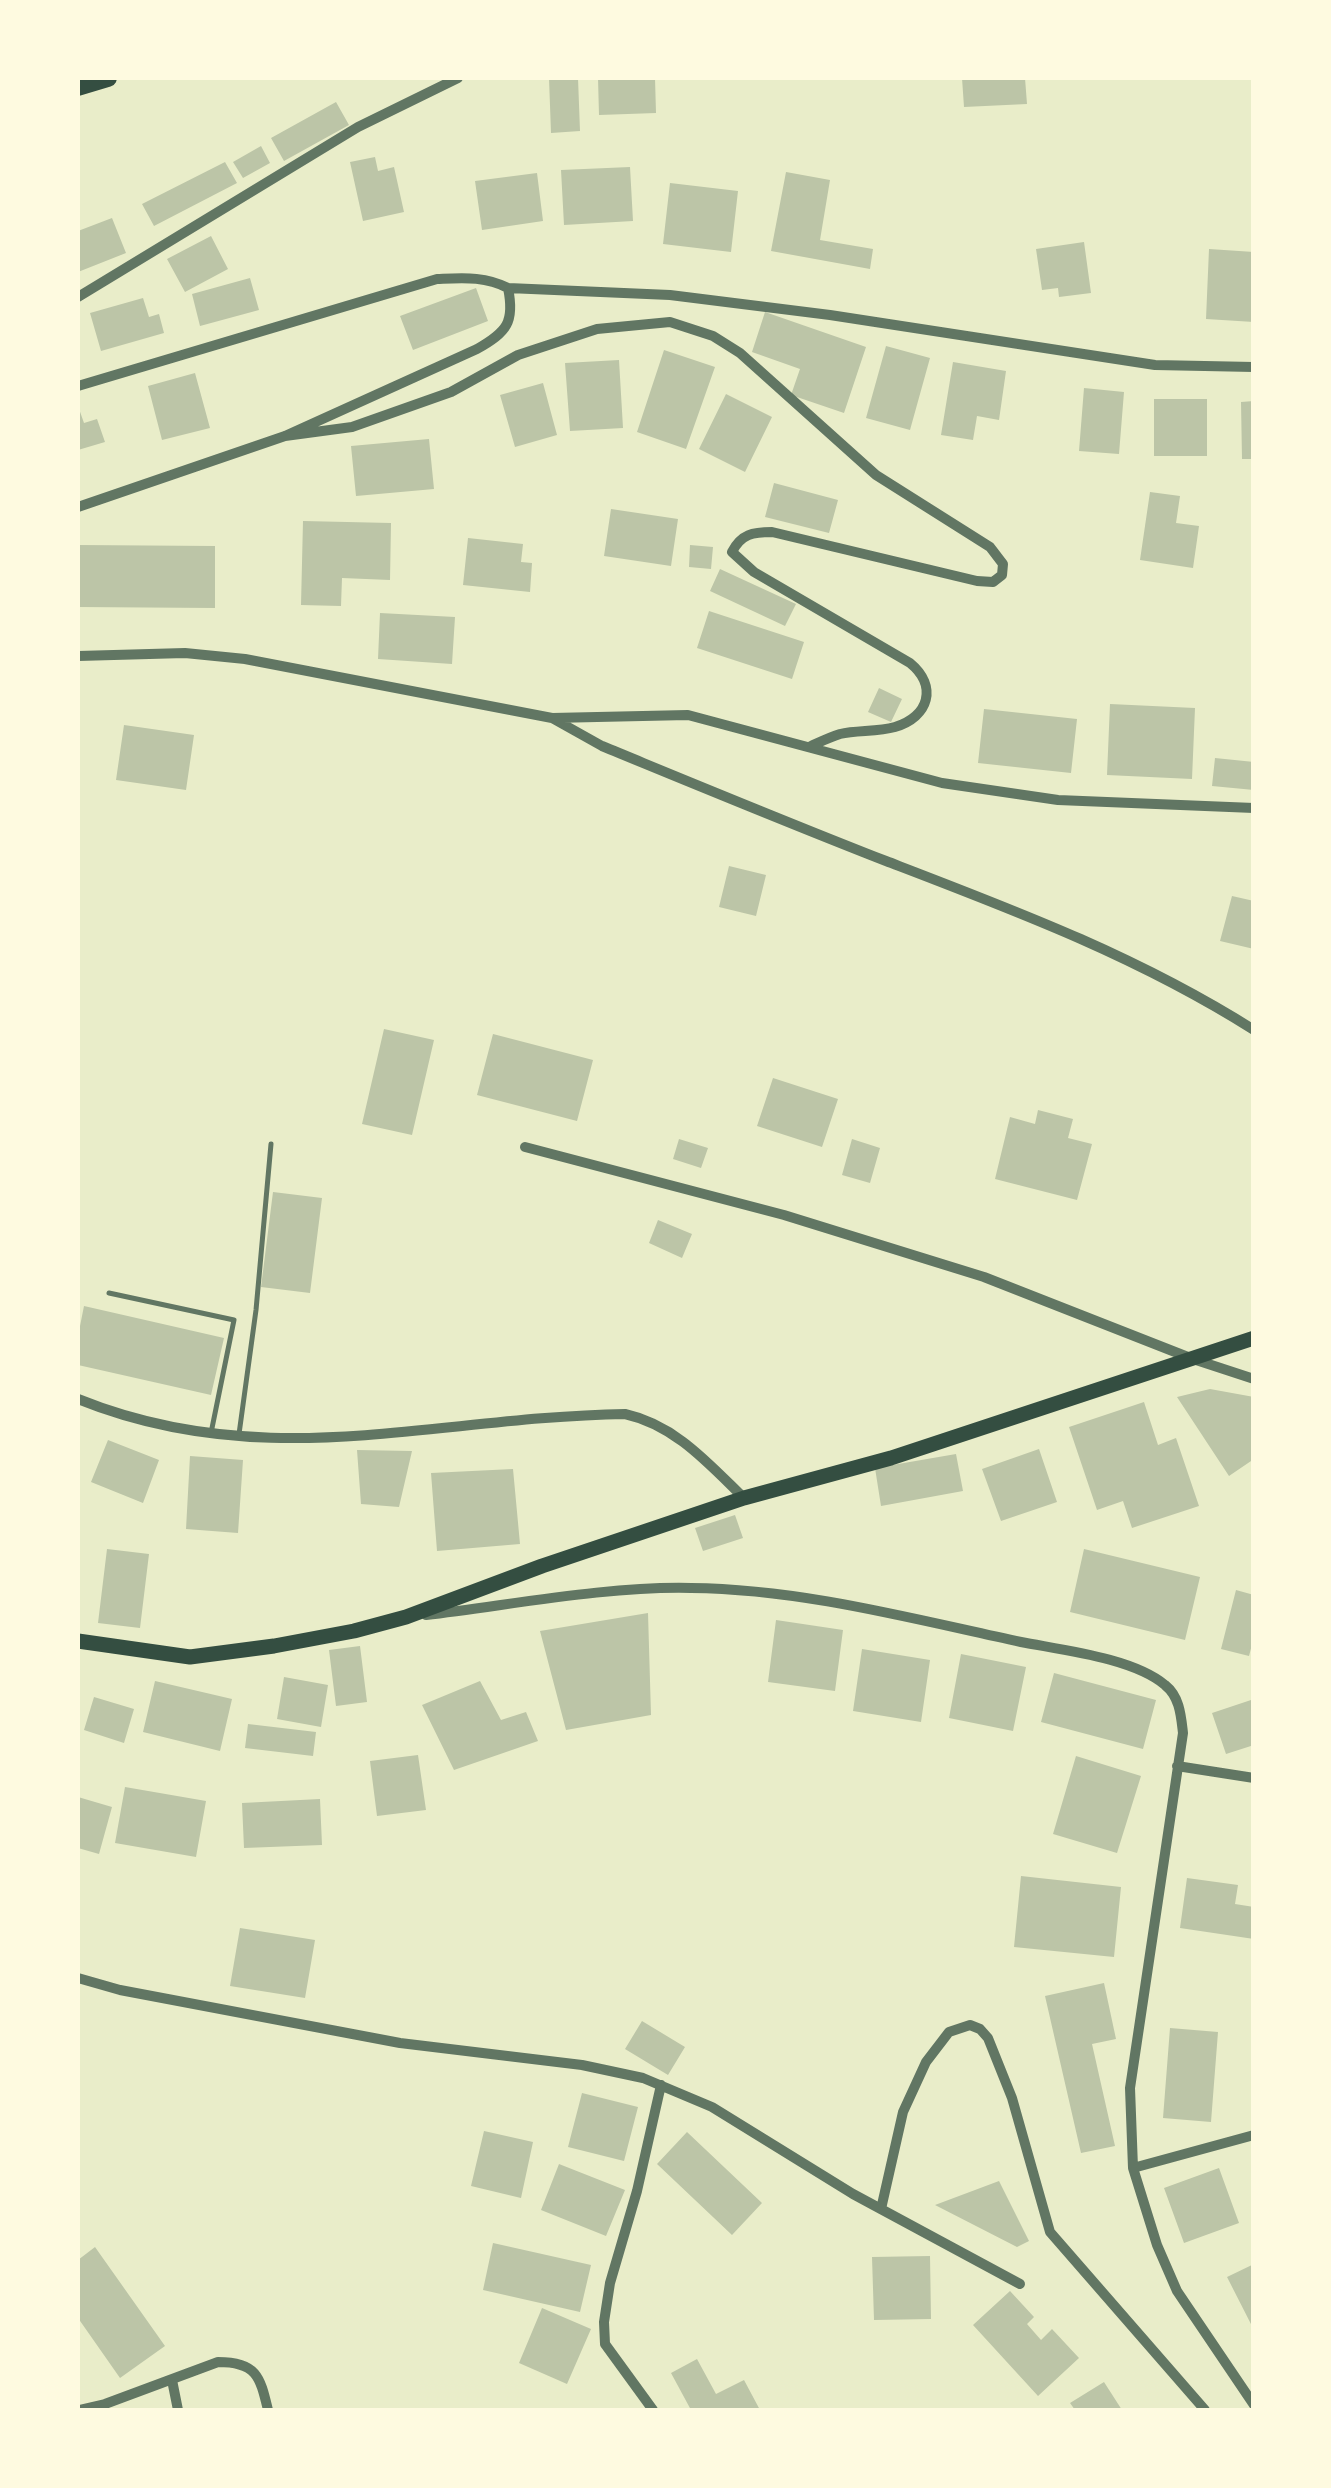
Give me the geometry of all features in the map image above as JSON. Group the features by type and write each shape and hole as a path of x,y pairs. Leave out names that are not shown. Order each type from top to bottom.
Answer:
{"main road":[{"path":"78,87 108,78"},
{"path":"78,1640 190,1656 274,1646 406,1618 542,1566 744,1498 890,1458 1254,1338"}],"street":[{"path":"78,297 358,127 458,78"},
{"path":"78,386 437,279 476,278 508,288 670,296 830,315 1155,365 1254,367"},
{"path":"78,507 284,436 495,339 504,330 512,310 508,288"},
{"path":"284,436 352,428 451,392 518,356 597,329 670,322 713,336 740,353 876,475 990,546 1003,564 1002,575 993,582 977,582 772,532 752,532 738,541 732,552 754,572 910,663 928,685 923,706 905,723 841,734 811,746"},
{"path":"78,656 185,653 245,659 552,718 688,714 942,783 1058,800 1254,808"},
{"path":"552,718 602,746 1046,924 1172,980 1254,1030"},
{"path":"525,1147 784,1215 984,1277 1192,1359 1254,1378"},
{"path":"78,1398 105,1410 239,1438 376,1436 625,1414 648,1419 671,1432 744,1498"},
{"path":"406,1618 620,1592 691,1588 827,1602 896,1615 1138,1670 1167,1686 1180,1707 1182,1733 1130,2088 1133,2168 1157,2246 1177,2291 1254,2405"},
{"path":"1178,1766 1254,1778"},
{"path":"78,1978 176,2002 400,2043 582,2065 661,2085 712,2107 881,2209 1020,2284"},
{"path":"881,2209 904,2112 926,2062 948,2032 970,2025 980,2029 988,2038 1012,2098 1050,2232 1205,2410"},
{"path":"653,2410 605,2344 604,2322 610,2283 637,2191 661,2085"},
{"path":"1133,2168 1254,2135"},
{"path":"79,2410 218,2362 238,2362 254,2370 268,2410"},
{"path":"172,2380 178,2410"}],"lane":[{"path":"239,1438 256,1310 271,1144"},
{"path":"109,1293 234,1320 211,1433"}],"building":[{"path":"549,78 578,78 580,131 551,133"},
{"path":"598,78 655,78 656,113 599,115"},
{"path":"962,78 1025,78 1027,104 964,107"},
{"path":"336,102 349,125 284,161 271,138"},
{"path":"261,146 270,163 243,178 233,162"},
{"path":"375,157 378,171 394,167 404,212 363,221 350,162"},
{"path":"225,162 237,183 154,226 142,204"},
{"path":"630,167 633,221 564,225 561,170"},
{"path":"786,172 830,180 820,240 873,249 870,269 771,251"},
{"path":"537,173 543,221 482,230 475,181"},
{"path":"670,183 738,191 731,252 663,244"},
{"path":"112,218 126,253 78,272 78,231"},
{"path":"211,236 228,269 185,292 167,259"},
{"path":"1084,242 1091,293 1059,297 1058,288 1042,290 1036,249"},
{"path":"1209,249 1254,252 1254,322 1206,319"},
{"path":"250,278 259,310 200,326 192,294"},
{"path":"476,288 488,321 413,350 400,316"},
{"path":"143,298 149,317 159,314 164,333 101,351 90,313"},
{"path":"765,312 866,347 844,413 791,395 800,369 752,352"},
{"path":"886,346 930,358 910,430 866,418"},
{"path":"664,350 715,367 686,449 637,432"},
{"path":"619,360 623,428 570,431 565,363"},
{"path":"953,362 1006,371 999,420 977,416 973,440 941,435"},
{"path":"195,373 210,428 162,440 148,386"},
{"path":"543,383 557,435 515,447 500,395"},
{"path":"1084,388 1124,392 1119,454 1079,451"},
{"path":"726,394 772,417 745,472 699,449"},
{"path":"1154,399 1207,399 1207,456 1154,456"},
{"path":"1254,401 1254,459 1242,459 1241,402"},
{"path":"78,406 84,423 97,419 105,442 78,450"},
{"path":"429,439 434,489 356,496 351,446"},
{"path":"774,483 838,500 829,533 765,517"},
{"path":"1150,492 1180,496 1176,523 1199,526 1193,568 1140,560"},
{"path":"611,509 678,519 671,566 604,556"},
{"path":"303,521 391,523 390,580 342,578 341,606 301,605"},
{"path":"468,538 523,544 521,562 532,563 530,592 463,585"},
{"path":"78,545 215,546 215,608 78,607"},
{"path":"690,545 713,547 711,569 689,567"},
{"path":"720,569 796,604 785,626 710,591"},
{"path":"709,611 804,642 792,679 697,648"},
{"path":"380,613 455,617 452,664 378,659"},
{"path":"879,688 902,699 891,722 868,712"},
{"path":"1110,704 1195,708 1192,779 1107,775"},
{"path":"984,709 1077,719 1071,773 978,763"},
{"path":"124,725 194,735 186,790 116,780"},
{"path":"1215,758 1254,762 1254,790 1212,786"},
{"path":"729,866 766,875 756,916 719,907"},
{"path":"1232,896 1254,901 1254,949 1220,941"},
{"path":"384,1029 434,1040 412,1135 362,1124"},
{"path":"493,1034 593,1060 577,1121 477,1095"},
{"path":"773,1078 838,1099 822,1147 757,1126"},
{"path":"1038,1110 1073,1119 1068,1138 1092,1144 1077,1200 995,1179 1010,1117 1035,1124"},
{"path":"679,1139 708,1148 701,1168 673,1159"},
{"path":"852,1139 880,1148 870,1183 842,1175"},
{"path":"273,1192 322,1198 310,1293 261,1287"},
{"path":"658,1220 692,1234 682,1258 649,1243"},
{"path":"84,1306 224,1338 211,1395 78,1365"},
{"path":"1210,1389 1254,1397 1254,1459 1229,1476 1177,1397"},
{"path":"1144,1402 1158,1445 1176,1438 1199,1506 1132,1528 1123,1501 1097,1510 1069,1427"},
{"path":"108,1440 159,1460 143,1503 91,1482"},
{"path":"1039,1449 1057,1502 1001,1521 982,1469"},
{"path":"357,1450 412,1451 399,1507 361,1504"},
{"path":"956,1454 963,1491 881,1506 875,1468"},
{"path":"190,1456 243,1460 238,1533 186,1529"},
{"path":"513,1469 520,1544 437,1551 431,1473"},
{"path":"735,1515 743,1538 703,1551 695,1528"},
{"path":"107,1549 149,1554 140,1628 98,1623"},
{"path":"1084,1549 1200,1577 1185,1640 1070,1612"},
{"path":"1236,1590 1254,1595 1254,1637 1249,1656 1221,1649"},
{"path":"648,1613 651,1715 566,1730 540,1631"},
{"path":"776,1620 843,1630 835,1691 768,1682"},
{"path":"360,1646 367,1702 336,1706 329,1650"},
{"path":"862,1649 930,1660 921,1722 853,1711"},
{"path":"961,1654 1026,1667 1013,1731 949,1718"},
{"path":"1054,1673 1156,1700 1143,1749 1041,1722"},
{"path":"284,1677 328,1685 321,1727 277,1719"},
{"path":"155,1681 232,1699 220,1751 143,1732"},
{"path":"480,1681 501,1720 526,1712 538,1741 454,1770 422,1705"},
{"path":"94,1697 134,1709 124,1743 84,1730"},
{"path":"1254,1699 1254,1745 1226,1754 1212,1713"},
{"path":"248,1724 316,1732 313,1756 245,1748"},
{"path":"418,1755 426,1810 377,1816 370,1761"},
{"path":"1076,1756 1141,1776 1117,1853 1053,1834"},
{"path":"125,1787 206,1801 196,1857 115,1843"},
{"path":"78,1797 112,1807 99,1854 78,1848"},
{"path":"320,1799 322,1845 244,1848 242,1803"},
{"path":"1021,1876 1121,1887 1114,1957 1014,1947"},
{"path":"1187,1878 1238,1885 1235,1904 1254,1907 1254,1939 1180,1928"},
{"path":"240,1928 315,1940 305,1998 230,1986"},
{"path":"1104,1983 1116,2039 1092,2044 1115,2146 1081,2153 1045,1996"},
{"path":"642,2021 685,2047 668,2075 625,2049"},
{"path":"1170,2028 1218,2032 1211,2122 1163,2118"},
{"path":"582,2093 638,2107 624,2161 568,2147"},
{"path":"484,2131 533,2142 521,2198 471,2186"},
{"path":"687,2132 762,2203 732,2235 657,2164"},
{"path":"559,2164 625,2190 606,2236 541,2210"},
{"path":"1219,2168 1239,2223 1184,2243 1164,2188"},
{"path":"999,2181 1029,2241 1017,2247 935,2205"},
{"path":"493,2243 591,2265 580,2312 483,2290"},
{"path":"95,2247 165,2346 120,2378 78,2318 78,2260"},
{"path":"930,2256 931,2319 874,2320 872,2257"},
{"path":"1254,2264 1254,2330 1227,2277"},
{"path":"1010,2291 1034,2317 1027,2324 1041,2340 1052,2329 1079,2358 1038,2396 973,2325"},
{"path":"542,2308 591,2329 567,2384 519,2363"},
{"path":"697,2359 716,2394 744,2380 760,2410 691,2410 671,2373"},
{"path":"1104,2382 1122,2410 1075,2410 1070,2403"}]}
